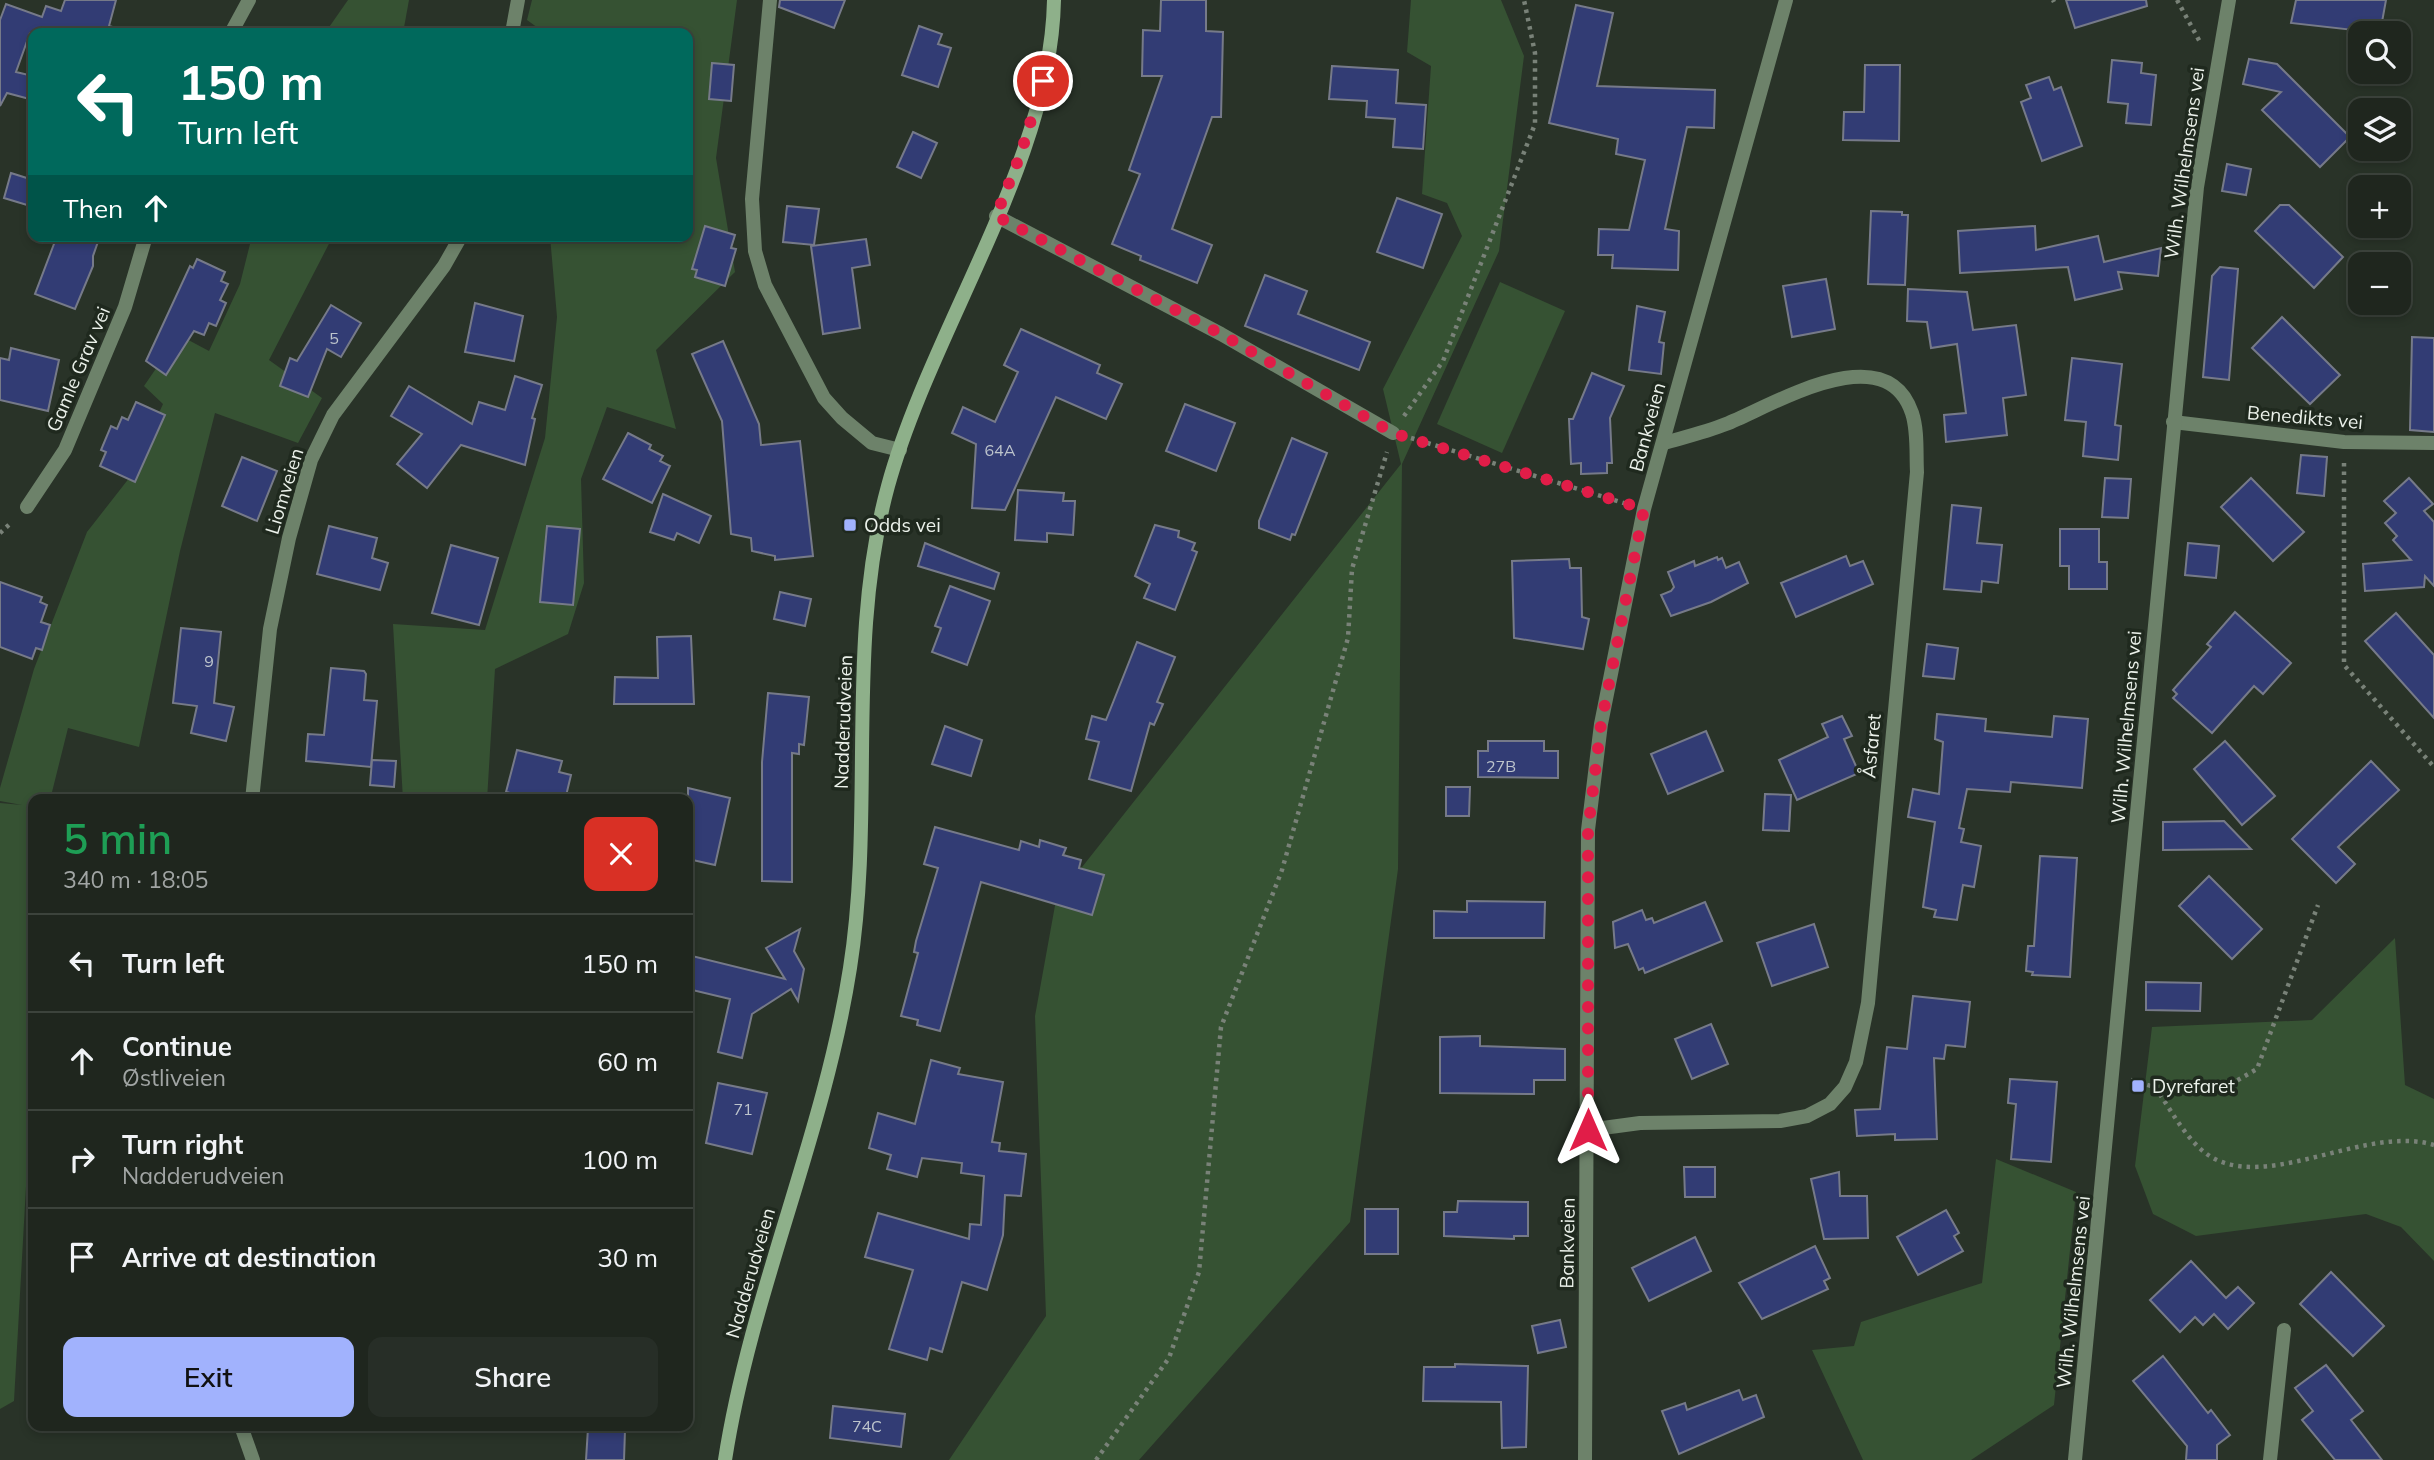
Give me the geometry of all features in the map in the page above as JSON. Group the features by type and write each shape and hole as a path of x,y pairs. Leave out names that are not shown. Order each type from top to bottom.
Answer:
{"main road":[{"name":"Nadderudveien","path":"725,1460 737,1391 829,1065 850,968 857,915 863,665 875,546 888,486 900,450 996,216 1040,97 1054,0"}],"street":[{"path":"234,28 249,0"},
{"path":"513,28 518,0"},
{"path":"770,0 752,199 755,251 765,285 824,398 848,424 872,443 900,450"},
{"name":"Bankveien","path":"1585,1460 1588,830 1601,724 1644,509 1786,0"},
{"name":"Wilh. Wilhelmsens vei","path":"2075,1460 2197,187 2229,0"},
{"path":"996,216 1221,334 1393,433"},
{"name":"Gamle Grav vei","path":"27,507 65,450 125,307 144,242"},
{"name":"Liomveien","path":"253,794 270,629 289,538 311,460 332,415 444,266 458,242"},
{"name":"Åsfaret","path":"1588,1130 1640,1123 1780,1121 1807,1116 1830,1104 1845,1087 1856,1062 1868,1003 1917,472 1912,411 1897,390 1879,379 1855,376 1827,380 1725,425 1664,443"},
{"name":"Benedikts vei","path":"2173,422 2344,442 2434,443"},
{"path":"2270,1460 2284,1330"},
{"path":"244,1431 253,1460"}],"path":[{"path":"1096,1460 1169,1358 1199,1272 1221,1027 1282,870 1348,638 1352,569 1393,433 1443,362 1535,124 1535,53 1524,0"},
{"path":"2177,0 2197,39 2219,57"},
{"path":"1393,433 1644,509"},
{"path":"2344,442 2344,665 2434,767"},
{"path":"2114,1075 2154,1087 2220,1091 2257,1069 2318,905"},
{"path":"2154,1087 2197,1145 2217,1161 2256,1168 2348,1148 2417,1140 2434,1145"}],"green space":[{"path":"348,0 409,0 404,28 328,28"},
{"path":"532,0 737,0 716,158 735,272 656,350 676,429 607,407 581,479 584,583 568,634 495,669 487,794 403,794 393,624 485,630 545,438 557,317 551,242 693,242 693,28 538,28 527,20"},
{"path":"1411,0 1501,0 1524,56 1499,251 1402,464 1398,869 1350,1222 1139,1460 949,1460 1046,1316 1035,1016 1056,900 1401,464 1383,389 1462,236 1447,203 1422,194 1431,66 1407,52"},
{"path":"250,242 330,242 269,360 322,398 298,443 215,413 180,551 139,747 68,728 52,794 28,794 28,1151 14,1401 0,1409 0,803 22,805 0,801 0,788 34,669 87,532 130,477 163,404 144,386 179,335 209,351 240,284"},
{"path":"1500,282 1565,311 1502,453 1437,424"},
{"path":"2395,938 2405,1085 2434,1099 2434,1261 2401,1227 2366,1214 2196,1236 2153,1214 2135,1166 2152,1027 2312,1020"},
{"path":"1996,1159 2076,1192 2054,1405 1971,1460 1863,1460 1812,1350 1854,1346 1861,1322 1982,1283"}],"building":[{"path":"65,0 116,0 109,26 116,28 28,28 28,39 16,72 28,75 28,99 7,93 0,106 0,20 6,4 42,17 46,6 61,11"},
{"path":"780,0 845,0 834,28 779,7"},
{"path":"1161,0 1206,0 1206,31 1223,32 1221,117 1212,117 1172,229 1212,245 1197,283 1140,260 1141,256 1112,244 1140,174 1129,170 1162,76 1142,76 1143,30 1160,31"},
{"path":"2066,0 2146,0 2147,6 2075,28"},
{"path":"2296,0 2386,0 2382,21 2348,21 2348,29 2291,23"},
{"path":"1576,5 1613,13 1597,86 1715,90 1714,128 1687,127 1665,229 1679,231 1678,270 1612,268 1613,255 1598,255 1599,229 1629,230 1645,160 1616,154 1618,139 1549,123"},
{"path":"919,26 942,34 938,44 951,48 938,87 902,75"},
{"path":"2249,59 2277,64 2348,135 2348,139 2320,167 2262,110 2281,92 2243,84"},
{"path":"2112,60 2142,63 2141,73 2156,75 2151,125 2126,123 2128,104 2108,102"},
{"path":"712,63 734,65 731,101 709,99"},
{"path":"1865,65 1900,65 1899,141 1843,140 1844,112 1864,112"},
{"path":"1332,66 1398,70 1396,103 1426,105 1423,149 1393,147 1395,119 1366,117 1367,101 1329,99"},
{"path":"2049,77 2054,90 2061,87 2082,146 2042,161 2021,102 2031,98 2026,85"},
{"path":"913,132 937,143 921,178 897,167"},
{"path":"2227,164 2251,169 2246,195 2222,191"},
{"path":"11,173 28,178 27,205 4,198"},
{"path":"1397,198 1442,214 1423,268 1377,252"},
{"path":"2280,205 2289,205 2343,257 2314,288 2255,231"},
{"path":"787,206 819,209 814,245 783,242"},
{"path":"1871,211 1902,212 1902,215 1908,215 1905,285 1868,284"},
{"path":"705,226 735,235 731,248 736,249 725,286 695,277 697,270 692,269"},
{"path":"2035,226 2036,250 2098,236 2104,262 2161,248 2158,276 2118,272 2122,289 2075,300 2068,267 1960,273 1958,231"},
{"path":"866,239 870,265 852,268 860,328 823,334 811,246"},
{"path":"55,242 98,242 93,266 75,309 35,294"},
{"path":"197,259 225,272 221,281 228,284 220,300 226,303 216,326 209,323 204,335 194,331 166,375 146,361 190,266 193,268"},
{"path":"2220,267 2238,269 2229,380 2203,377 2212,276"},
{"path":"1265,275 1307,291 1298,314 1370,342 1359,370 1245,326"},
{"path":"1826,279 1835,329 1792,337 1783,286"},
{"path":"1908,289 1967,292 1973,330 2016,325 2026,395 2003,398 2007,435 1946,442 1944,415 1966,413 1957,344 1931,348 1927,322 1907,321"},
{"path":"475,303 523,316 514,361 465,352"},
{"path":"331,305 361,323 341,357 327,349 308,397 280,386 290,358 297,361"},
{"path":"1637,306 1665,312 1659,342 1664,343 1661,374 1629,370"},
{"path":"2282,317 2340,375 2310,404 2252,348"},
{"path":"1021,329 1100,365 1097,373 1122,384 1106,419 1056,397 1005,510 972,508 976,444 952,433 963,407 995,422 1018,372 1004,365"},
{"path":"2412,337 2434,338 2434,432 2410,430"},
{"path":"723,341 759,424 761,445 800,441 813,556 775,560 775,556 752,551 751,538 731,534 722,421 692,354"},
{"path":"11,348 59,360 48,411 0,400 0,358 9,360"},
{"path":"2072,358 2122,364 2115,425 2121,426 2118,460 2083,456 2086,422 2065,420"},
{"path":"1592,373 1624,386 1610,418 1612,463 1607,463 1607,473 1581,474 1581,463 1571,464 1569,419 1573,419"},
{"path":"515,376 542,385 532,418 535,419 525,465 461,445 427,488 397,464 422,434 391,416 409,386 472,424 479,402 505,410"},
{"path":"136,402 165,415 135,482 100,466 106,452 101,450 111,426 117,429 122,417 128,420"},
{"path":"1185,404 1235,423 1216,471 1166,451"},
{"path":"628,433 651,445 649,449 663,456 660,461 670,466 652,503 603,479"},
{"path":"1292,438 1327,453 1295,535 1292,534 1290,540 1259,528 1259,521"},
{"path":"2301,455 2327,457 2324,496 2297,493"},
{"path":"242,457 277,471 257,521 222,506"},
{"path":"2105,478 2131,479 2128,518 2102,517"},
{"path":"2251,478 2304,532 2273,561 2221,507"},
{"path":"2409,478 2433,504 2424,511 2434,522 2434,586 2425,576 2424,587 2365,591 2363,564 2411,560 2393,540 2397,536 2385,523 2396,513 2384,501"},
{"path":"1018,490 1064,493 1063,501 1075,501 1073,535 1047,533 1047,542 1015,540"},
{"path":"663,494 711,516 699,543 677,533 674,540 650,532"},
{"path":"1952,505 1981,508 1977,543 2002,545 1998,583 1982,581 1981,592 1944,589"},
{"path":"1155,525 1179,531 1178,537 1195,543 1192,550 1197,552 1175,610 1144,598 1150,584 1135,576"},
{"path":"329,526 377,538 372,558 388,563 380,590 317,574"},
{"path":"547,526 580,529 573,605 540,602"},
{"path":"2060,529 2099,529 2099,562 2107,562 2107,589 2069,589 2069,566 2060,566"},
{"path":"925,543 999,573 994,589 918,566"},
{"path":"2188,543 2219,546 2216,578 2185,575"},
{"path":"451,545 498,558 479,625 432,613"},
{"path":"1846,556 1850,566 1863,561 1873,584 1796,617 1781,583"},
{"path":"1717,557 1718,560 1722,558 1726,568 1739,562 1748,583 1711,602 1671,616 1661,595 1674,587 1668,572 1694,561 1695,566"},
{"path":"1569,559 1570,568 1581,568 1582,617 1589,619 1583,649 1514,638 1512,561"},
{"path":"0,582 42,597 40,602 47,605 41,622 50,625 42,650 36,648 32,659 0,647"},
{"path":"950,586 990,601 967,665 932,652 941,628 935,626"},
{"path":"780,592 811,599 805,626 774,619"},
{"path":"2235,612 2291,663 2263,694 2254,686 2212,733 2173,698 2177,694 2173,690 2211,647 2207,644"},
{"path":"2396,613 2434,655 2434,718 2365,641"},
{"path":"181,628 221,632 214,703 234,707 226,741 191,733 197,706 173,703"},
{"path":"691,636 694,704 614,704 615,677 658,678 657,637"},
{"path":"1137,642 1175,657 1157,702 1163,704 1154,725 1150,723 1131,791 1089,779 1099,742 1086,739 1092,716 1106,720"},
{"path":"1927,644 1958,648 1954,679 1923,676"},
{"path":"331,668 364,671 364,700 377,701 371,767 306,761 308,734 324,735"},
{"path":"768,693 809,697 804,745 799,744 799,754 792,753 792,882 762,881 762,762"},
{"path":"1937,714 1986,719 1985,731 2052,737 2054,716 2088,719 2082,788 2011,782 2010,792 1967,789 1959,828 1964,829 1961,842 1981,846 1974,887 1963,885 1957,920 1934,917 1936,910 1923,907 1935,822 1908,817 1913,789 1939,794 1943,742 1935,739"},
{"path":"1842,716 1852,736 1844,739 1859,773 1797,800 1779,760 1828,737 1822,724"},
{"path":"945,726 982,740 971,776 932,764"},
{"path":"1706,731 1723,771 1668,794 1651,754"},
{"path":"1488,741 1544,741 1544,751 1558,751 1558,778 1478,777 1478,751 1488,751"},
{"path":"2225,741 2275,796 2242,825 2194,769"},
{"path":"517,750 562,761 559,772 571,775 566,794 506,792"},
{"path":"372,760 396,761 394,787 370,785"},
{"path":"2371,761 2399,790 2338,847 2355,864 2336,883 2292,839"},
{"path":"1446,787 1470,787 1469,816 1446,816"},
{"path":"688,788 730,798 715,865 693,860 693,794 688,794"},
{"path":"1765,794 1791,795 1789,831 1763,830"},
{"path":"2224,821 2251,849 2163,850 2163,822"},
{"path":"935,827 1019,850 1021,841 1039,847 1040,840 1066,848 1063,855 1081,860 1079,868 1104,875 1092,915 981,882 940,1031 917,1025 918,1020 901,1016 918,953 914,952 916,941 938,868 924,864"},
{"path":"2040,856 2077,858 2070,977 2032,975 2033,972 2026,971 2028,946 2034,946"},
{"path":"2209,876 2262,929 2232,959 2179,906"},
{"path":"1467,901 1545,902 1544,938 1434,938 1434,911 1467,912"},
{"path":"1705,902 1722,941 1645,973 1643,968 1639,970 1628,944 1615,948 1613,922 1642,910 1646,920 1652,918 1654,923"},
{"path":"1814,924 1828,967 1772,986 1757,943"},
{"path":"800,929 794,951 804,969 798,1001 791,989 752,1014 742,1058 718,1052 730,999 693,990 693,956 785,979 766,948"},
{"path":"2146,982 2201,983 2200,1011 2146,1010"},
{"path":"1913,996 1970,1002 1965,1047 1946,1045 1944,1059 1934,1058 1937,1139 1895,1140 1895,1134 1857,1136 1855,1110 1880,1109 1887,1047 1907,1049"},
{"path":"1711,1024 1728,1064 1692,1079 1675,1039"},
{"path":"1480,1036 1480,1046 1565,1049 1565,1080 1534,1080 1534,1094 1440,1093 1440,1037"},
{"path":"931,1060 960,1068 958,1074 1003,1082 992,1142 1000,1143 999,1151 1026,1154 1021,1196 1005,1195 1003,1235 987,1290 962,1282 942,1352 930,1348 927,1360 889,1349 913,1270 865,1257 878,1213 969,1239 970,1224 981,1225 984,1176 961,1173 962,1163 922,1158 917,1177 887,1169 891,1155 869,1148 878,1113 915,1124"},
{"path":"2010,1079 2057,1082 2051,1162 2011,1159 2016,1104 2008,1103"},
{"path":"718,1083 767,1093 752,1154 706,1143"},
{"path":"1684,1167 1715,1167 1715,1197 1685,1197"},
{"path":"1839,1172 1840,1196 1867,1196 1868,1238 1824,1239 1811,1179"},
{"path":"1458,1201 1528,1202 1528,1236 1514,1236 1514,1239 1444,1236 1444,1212 1457,1212"},
{"path":"1365,1209 1398,1209 1398,1254 1365,1254"},
{"path":"1946,1210 1959,1233 1954,1236 1963,1251 1918,1275 1897,1237"},
{"path":"1695,1237 1711,1271 1649,1301 1632,1268"},
{"path":"1815,1246 1830,1278 1824,1281 1828,1289 1762,1319 1739,1283"},
{"path":"2191,1261 2226,1298 2238,1287 2254,1303 2228,1329 2214,1314 2203,1325 2195,1317 2180,1332 2150,1300"},
{"path":"2331,1272 2384,1326 2353,1356 2300,1304"},
{"path":"1560,1320 1566,1347 1538,1353 1532,1326"},
{"path":"2163,1356 2208,1413 2211,1410 2230,1435 2217,1445 2217,1460 2186,1460 2187,1446 2133,1381"},
{"path":"1455,1364 1528,1366 1526,1447 1502,1448 1501,1402 1423,1401 1424,1367 1455,1367"},
{"path":"2326,1365 2363,1411 2351,1420 2382,1460 2335,1460 2302,1420 2313,1411 2295,1388"},
{"path":"1739,1390 1743,1400 1756,1395 1764,1417 1679,1454 1662,1411 1685,1403 1687,1410"},
{"path":"833,1406 905,1414 901,1447 830,1438"},
{"path":"588,1431 625,1431 624,1460 586,1460"}],"place":[{"name":"Odds vei","path":"850,525"},
{"name":"Dyrefaret","path":"2138,1086"}],"route":[{"path":"1043,81 1021,153 996,216 1221,334 1393,433 1644,509 1601,724 1588,830 1588,1130"}]}
